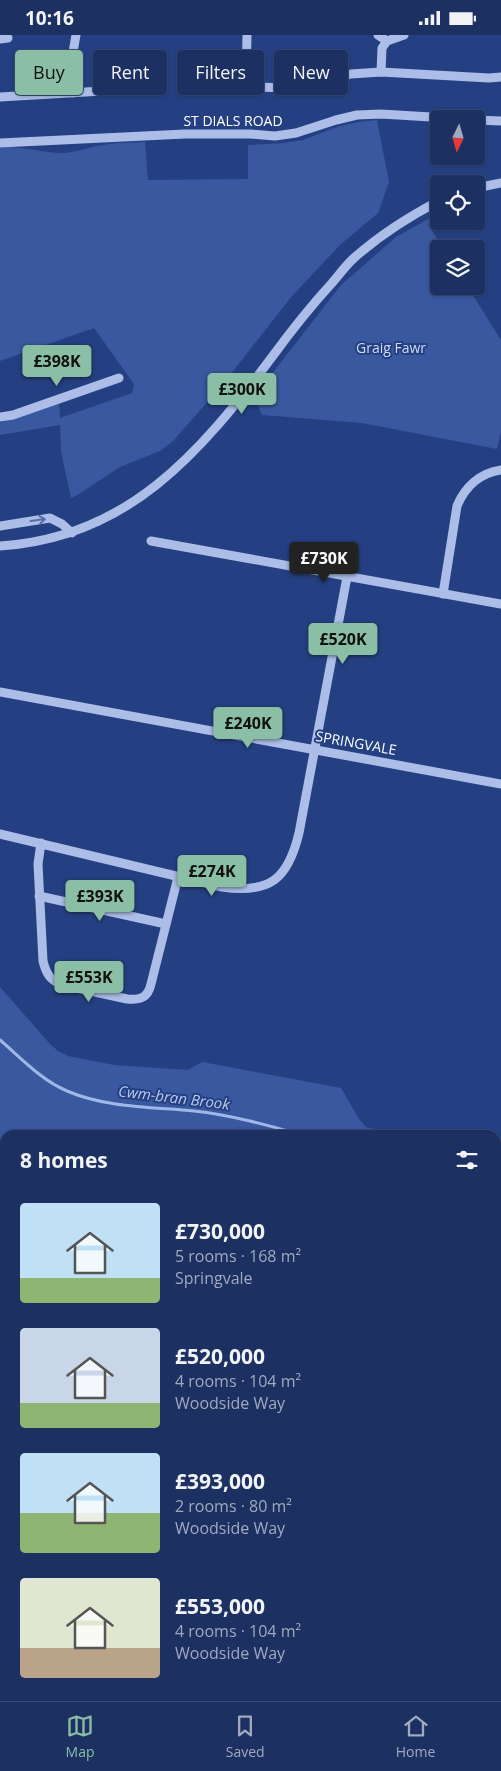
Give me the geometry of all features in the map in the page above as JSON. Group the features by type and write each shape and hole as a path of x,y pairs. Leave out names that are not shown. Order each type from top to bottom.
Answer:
{"street":[{"path":"73,50 76,35"},
{"path":"247,35 247,50"},
{"path":"378,35 387,41"},
{"path":"381,72 382,48 387,41 404,35"},
{"path":"264,87 291,88 309,86 351,74 381,72 488,79 501,77"},
{"path":"0,97 36,95"},
{"name":"ST DIALS ROAD","path":"0,143 185,134 275,136 296,133 357,115 381,114 430,117"},
{"path":"485,120 501,121"},
{"path":"485,186 501,183"},
{"path":"0,546 46,540 72,533 116,513 149,492 181,465 210,436 247,391 305,314 353,259 394,226 430,206"},
{"path":"0,417 13,415 119,378"},
{"path":"443,594 461,497 474,481 483,475 501,470"},
{"path":"0,526 50,518 62,524 72,533"},
{"path":"151,541 501,605"},
{"path":"0,834 222,887 258,888 267,885 282,874 291,861 297,843 347,577"},
{"name":"SPRINGVALE","path":"0,692 501,783"},
{"path":"41,843 38,864 39,896 45,969 54,982 63,985 121,998 142,999 146,996 150,989 178,877"},
{"path":"39,896 166,924"}],"green space":[{"path":"377,120 389,182 378,213 340,245 292,296 219,389 172,442 160,451 120,467 71,498 61,451 60,425 0,435 0,423 59,401 60,418 132,393 134,384 94,328 0,361 0,148 8,147 61,153 119,143 145,142 148,180 248,179 248,145 303,140 340,126"},
{"name":"Graig Fawr","path":"430,218 430,230 438,240 430,240 430,295 473,295 501,340 501,432 497,449 362,423 262,415 254,397 341,285 396,237"},
{"path":"0,987 50,1044 68,1056 114,1065 188,1070 202,1062 341,1088 359,1119 366,1127 380,1130 0,1130"}],"waterway":[{"name":"Cwm-bran Brook","path":"0,1040 49,1081 82,1097 114,1104 222,1115 284,1130"}]}
